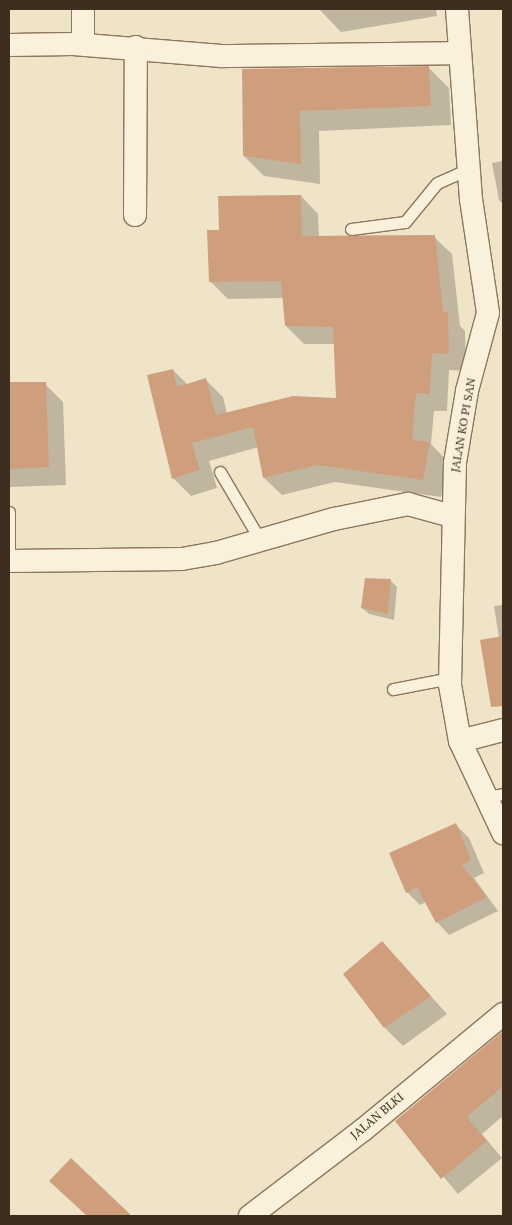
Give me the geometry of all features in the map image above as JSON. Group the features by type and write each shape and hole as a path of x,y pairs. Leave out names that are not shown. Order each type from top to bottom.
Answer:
{"street":[{"path":"83,9 83,44"},
{"name":"JALAN KO PI SAN","path":"458,9 459,53 468,169 488,313 467,391 455,463 452,516 450,678 453,714 460,741 495,796 503,833"},
{"path":"9,45 83,44 136,47 222,56 459,53"},
{"path":"135,215 136,47"},
{"path":"9,561 182,559 216,553 334,519 408,504 452,516"},
{"path":"460,741 503,730"},
{"name":"JALAN BLKI","path":"250,1216 363,1130 503,1014"}],"lane":[{"path":"350,229 405,222 437,183 468,169"},
{"path":"220,472 260,540"},
{"path":"9,512 9,561"},
{"path":"393,689 450,678"}],"building":[{"path":"429,66 431,106 300,111 301,164 243,156 242,69"},
{"path":"301,195 302,236 435,235 443,312 448,312 449,354 432,353 430,394 416,393 412,440 430,442 423,480 317,465 263,478 253,427 192,443 200,470 172,479 147,375 173,369 177,387 206,378 216,415 293,396 336,398 333,327 285,326 281,281 209,282 207,230 219,230 218,196"},
{"path":"9,382 46,382 49,467 9,469"},
{"path":"365,578 391,579 388,614 361,608"},
{"path":"503,636 503,706 491,707 480,640"},
{"path":"456,823 471,860 462,865 487,897 436,923 417,887 406,893 389,853"},
{"path":"382,941 431,996 384,1028 343,974"},
{"path":"503,1031 503,1086 467,1117 487,1141 441,1179 395,1121"},
{"path":"71,1158 132,1216 87,1216 49,1181"}]}
